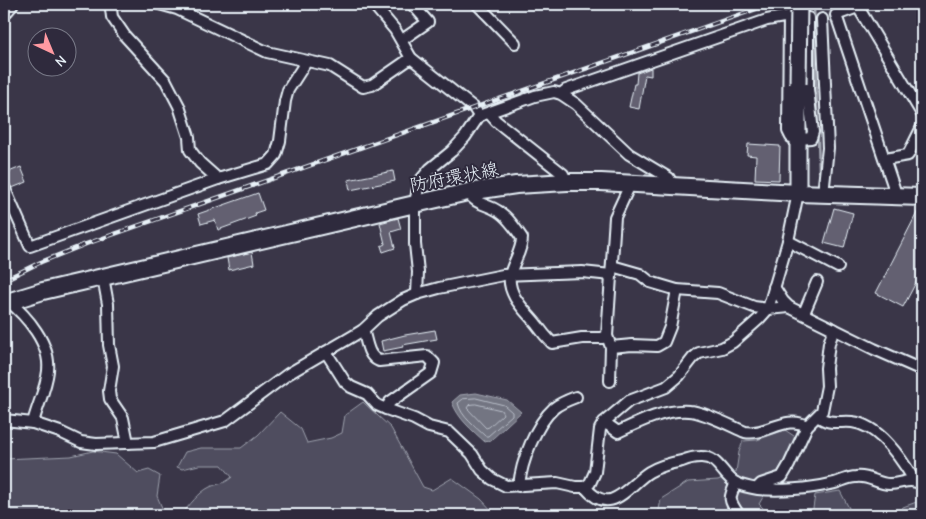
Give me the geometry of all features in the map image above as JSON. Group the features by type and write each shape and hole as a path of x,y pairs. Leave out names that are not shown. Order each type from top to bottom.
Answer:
{"main road":[{"name":"防府環状線","path":"5,300 468,192 516,186 567,182 798,194 922,197"}],"street":[{"path":"4,10 10,4"},
{"path":"113,4 111,9 112,17 125,36 166,81 179,106 189,137 190,150 200,163 218,179"},
{"path":"159,4 177,9 267,52 330,66 363,87 372,86 411,58"},
{"path":"373,4 396,30 411,58 474,108 496,121 563,174 567,182"},
{"path":"402,40 428,22 412,4"},
{"path":"477,4 515,43"},
{"path":"326,352 345,382 351,387 367,394 377,405 414,419 429,427 449,432 472,454 482,470 492,480 506,486 557,483 575,488 585,488 590,483 595,472 600,429 604,422 629,400 666,387 679,376 699,353 722,348 734,342 768,309 788,241 798,194 800,139 798,84 799,4"},
{"path":"561,94 566,90 768,20 789,16 815,18 836,15 858,7 922,114"},
{"path":"836,15 885,159 895,191 894,196"},
{"path":"789,16 788,131 791,137 800,139 811,138 813,132 808,89 815,18"},
{"path":"815,18 828,148 823,194"},
{"path":"4,187 30,246 218,179 268,164 276,155 288,90 306,62"},
{"path":"417,294 415,204 419,182 430,169 466,137 484,114 535,96 554,92 561,94 576,104 629,154 669,178 672,186"},
{"path":"885,159 908,156 922,127"},
{"path":"610,381 612,347 607,336 615,217 629,184"},
{"path":"468,192 478,203 497,210 522,238 522,244 509,282 515,298 552,343 607,336"},
{"path":"788,241 838,267"},
{"path":"4,420 33,423 60,432 81,442 96,444 154,442 225,421 288,374 363,330 378,316 403,300 417,294 510,275 611,270 640,274 650,282 677,290 718,293 754,307 768,309 789,307"},
{"path":"103,277 108,304 109,345 113,366 109,391 110,399 123,418 128,443"},
{"path":"804,314 817,282"},
{"path":"774,287 789,307 874,349 922,370"},
{"path":"612,347 632,345 657,346 664,342 670,327 677,290"},
{"path":"5,300 34,329 41,339 46,353 48,369 33,423"},
{"path":"757,488 761,484 782,477 790,465 807,426 822,411 827,386 826,368 829,344 834,329"},
{"path":"363,330 370,353 379,361 427,356 434,363 431,373 390,402 386,409"},
{"path":"518,486 534,437 540,427 554,408 576,397"},
{"path":"604,422 618,432 672,412 690,410 744,432 754,434 778,424 790,422 803,423 807,426"},
{"path":"818,416 824,421 852,422 865,425 894,452 918,482"},
{"path":"585,488 592,497 602,502 612,500 630,490 650,472 672,463 701,457 710,458 719,464 736,483 757,488 786,489 830,484 856,476 889,484 918,482"},
{"path":"736,483 730,495 730,501 739,515"}],"shaded area":[{"path":"363,402 391,428 423,487 432,490 452,478 481,499 496,515 181,515 202,492 232,477 222,465 199,465 182,469 177,467 185,452 201,448 241,448 258,435 280,412 301,429 307,443 331,438 342,433 345,415"},
{"path":"785,430 797,438 759,504 770,515 658,515 661,499 688,482 718,480 736,472 743,441 757,440"},
{"path":"93,451 116,454 138,473 149,470 160,476 157,496 163,510 175,515 4,515 4,459 71,456"},
{"path":"840,491 850,510 867,511 878,515 812,515 815,495"},
{"path":"922,500 922,515 897,515 903,507"}],"water":[{"path":"476,393 507,400 521,412 491,440 485,442 470,429 452,402 460,395"}],"building":[{"path":"651,68 651,76 645,75 639,109 629,107 634,84 636,84 637,73"},
{"path":"748,144 780,146 779,180 755,179 756,156 747,155"},
{"path":"21,167 27,182 12,188 5,180 4,174"},
{"path":"393,171 395,181 350,190 348,180"},
{"path":"258,193 264,210 255,213 256,216 218,230 215,220 201,224 198,214"},
{"path":"920,207 922,207 922,271 903,307 876,293"},
{"path":"834,208 853,213 844,248 824,243"},
{"path":"398,218 401,229 391,232 395,248 383,252 381,246 385,244 380,223"},
{"path":"252,252 254,264 229,270 227,258"},
{"path":"435,330 437,339 402,345 403,347 383,351 381,341"}],"waterway":[{"path":"814,4 819,171"}],"railway":[{"path":"4,280 41,262 86,244 770,4"}]}
